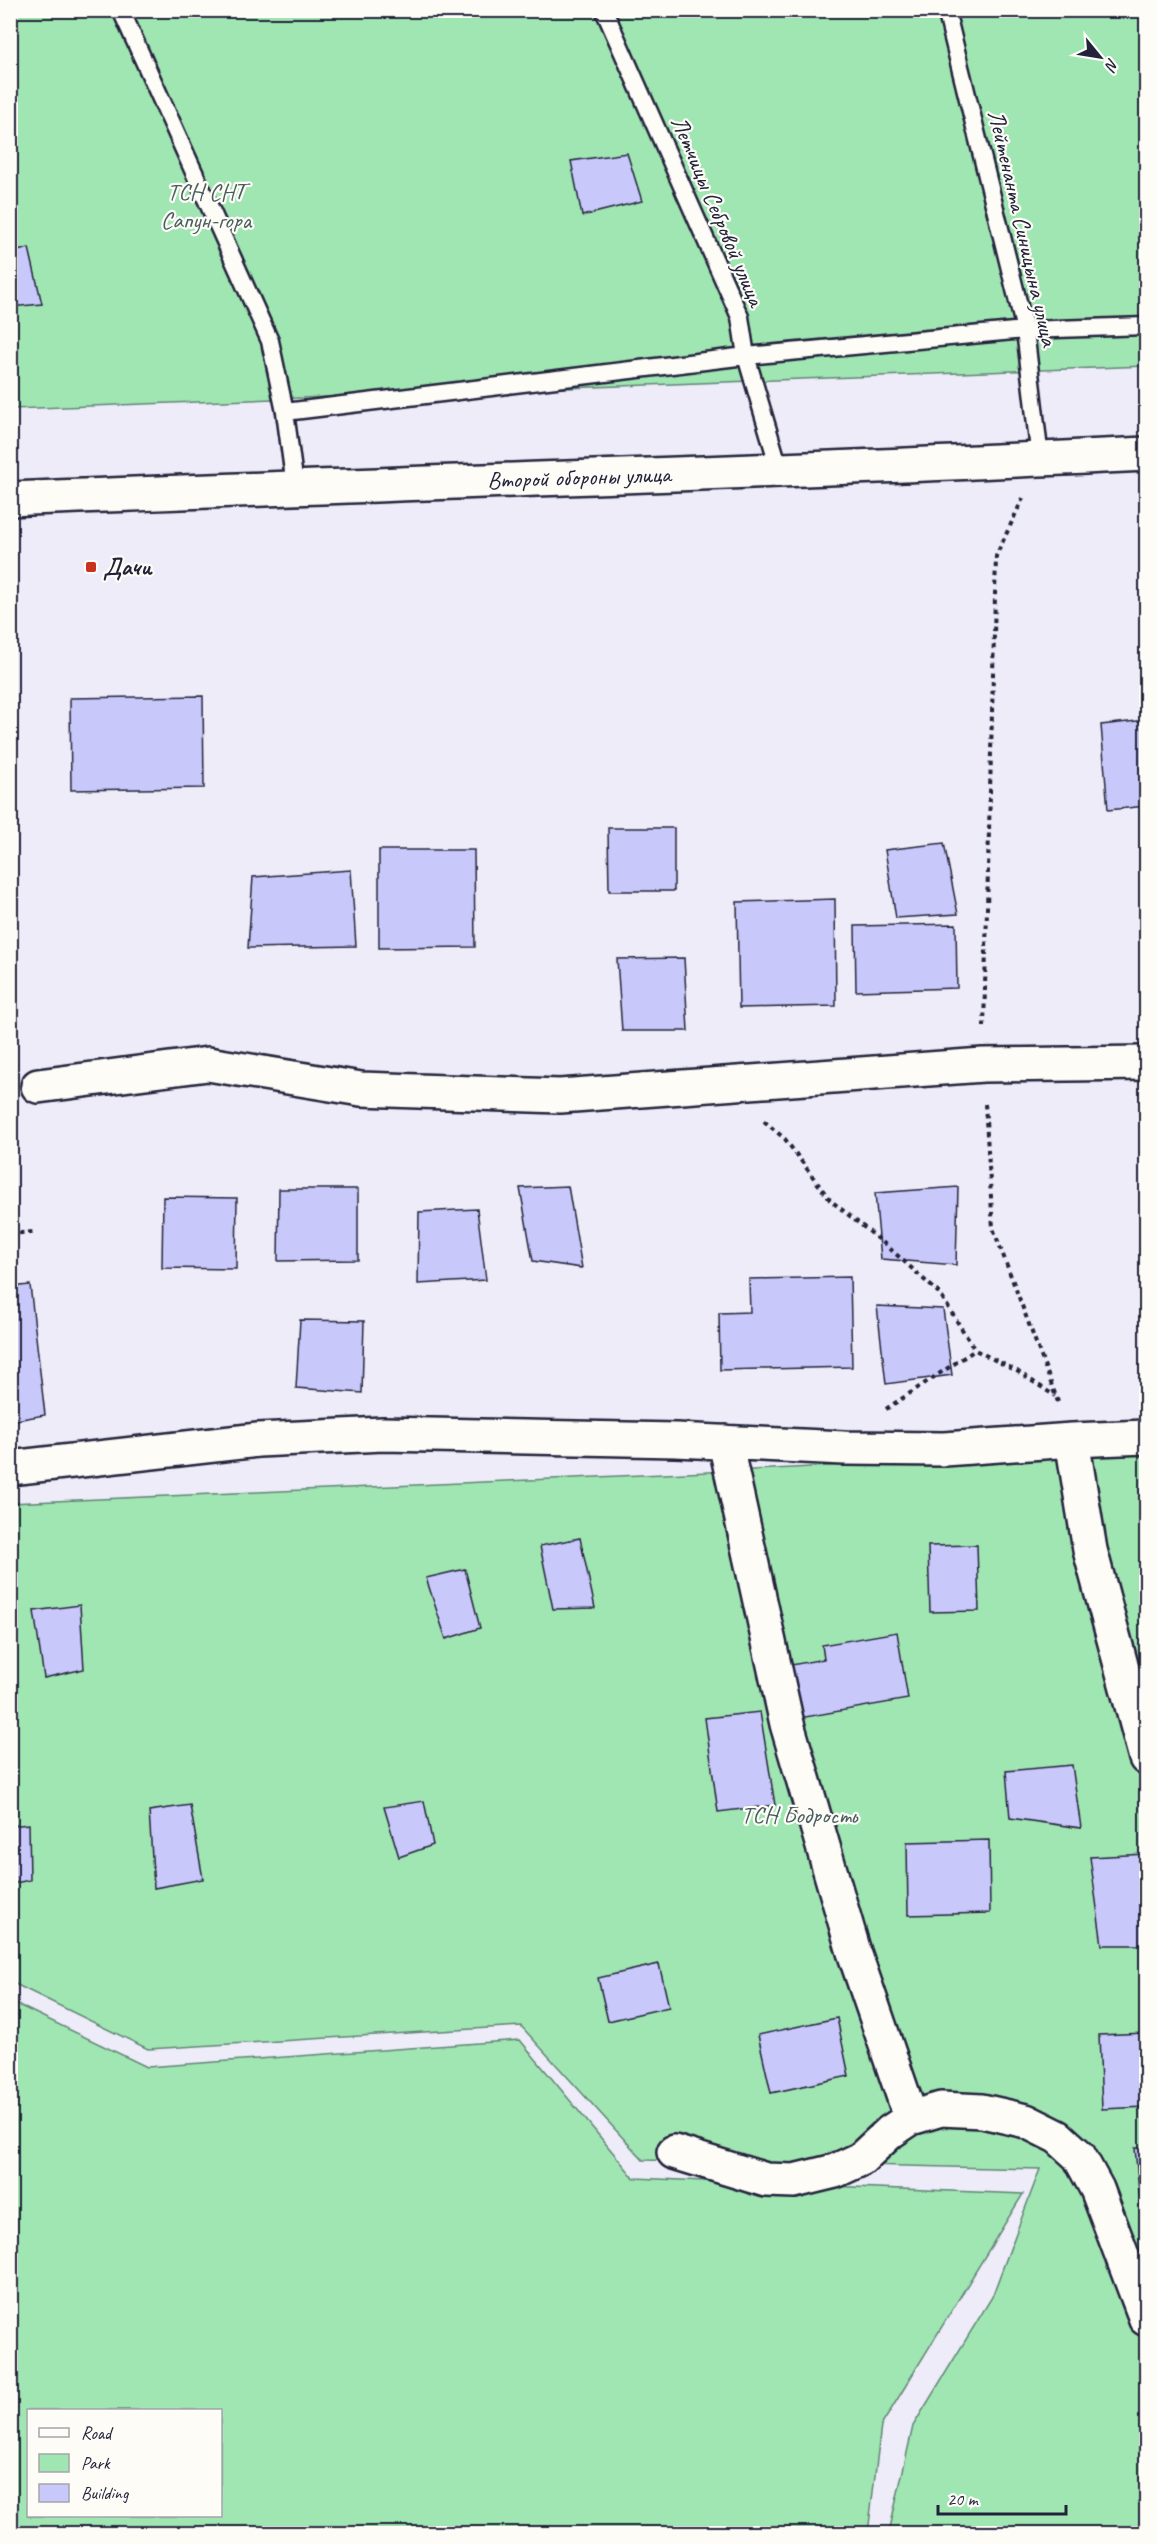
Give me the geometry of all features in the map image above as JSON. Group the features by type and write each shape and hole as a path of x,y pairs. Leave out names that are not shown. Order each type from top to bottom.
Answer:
{"street":[{"name":"Второй обороны улица","path":"10,499 295,486 780,471 1146,454"},
{"path":"38,1086 208,1064 361,1089 560,1096 983,1065 1146,1063"},
{"path":"10,1468 258,1440 383,1434 944,1449 1146,1437"},
{"path":"1072,1440 1090,1550 1146,1758"},
{"path":"725,1442 787,1724 854,1952 911,2118"},
{"path":"674,2152 756,2178 794,2181 836,2171 861,2159 890,2132 911,2118 941,2109 982,2111 1026,2121 1058,2137 1079,2156 1097,2189 1146,2319"}],"lane":[{"path":"121,10 270,341 285,412 295,486"},
{"name":"Летчицы Себровой улица","path":"604,10 740,317 746,356 780,471"},
{"name":"Лейтенанта Синицына улица","path":"946,10 1025,330 1040,459"},
{"path":"285,412 746,356 1025,330 1146,326"}],"path":[{"path":"1040,459 996,556 983,1065 993,1228 1072,1440"},
{"path":"718,1085 785,1139 830,1200 886,1245 940,1294 975,1350 1017,1371 1056,1397"},
{"path":"10,1234 33,1232"},
{"path":"883,1411 975,1350"}],"green space":[{"name":"ТСН СНТ Сапун-гора","path":"10,11 1146,11 1146,366 11,409"},
{"name":"ТСН Бодрость","path":"1146,1449 1146,2533 905,2534 890,2528 913,2426 992,2297 1040,2169 643,2160 521,2026 148,2049 11,1982 10,1503 754,1470"},
{"path":"10,2001 147,2067 520,2040 634,2178 1023,2194 881,2426 868,2533 11,2533"}],"building":[{"path":"627,153 642,201 582,216 571,161"},
{"path":"29,248 42,304 10,307 10,253"},
{"path":"203,696 204,788 71,790 70,698"},
{"path":"1146,720 1146,806 1108,810 1101,725"},
{"path":"608,828 674,828 674,891 609,891"},
{"path":"944,843 958,914 896,918 885,850"},
{"path":"379,850 474,850 475,947 379,948"},
{"path":"351,870 356,946 248,948 253,877"},
{"path":"835,899 836,1006 739,1008 737,902"},
{"path":"956,924 957,988 856,991 855,926"},
{"path":"684,958 688,1031 622,1031 617,959"},
{"path":"568,1186 582,1268 533,1261 520,1188"},
{"path":"958,1187 956,1265 881,1259 875,1193"},
{"path":"279,1189 358,1189 358,1260 278,1261"},
{"path":"163,1197 237,1198 236,1269 162,1268"},
{"path":"477,1209 486,1280 418,1284 419,1212"},
{"path":"850,1277 852,1367 720,1370 719,1313 750,1312 749,1279"},
{"path":"30,1285 45,1415 10,1421 10,1287"},
{"path":"877,1306 943,1309 952,1375 886,1384"},
{"path":"300,1320 364,1321 362,1393 296,1388"},
{"path":"580,1538 595,1608 553,1609 540,1546"},
{"path":"977,1545 979,1611 930,1612 928,1546"},
{"path":"465,1569 480,1628 446,1639 426,1578"},
{"path":"80,1605 84,1669 44,1678 34,1611"},
{"path":"897,1632 908,1699 800,1718 791,1665 824,1659 822,1645"},
{"path":"760,1712 775,1805 718,1812 705,1718"},
{"path":"1072,1765 1081,1828 1010,1818 1006,1771"},
{"path":"424,1801 433,1845 399,1857 384,1807"},
{"path":"190,1805 203,1879 154,1888 149,1811"},
{"path":"29,1824 30,1880 10,1884 10,1826"},
{"path":"989,1840 990,1913 908,1915 907,1842"},
{"path":"1146,1854 1146,1945 1102,1945 1090,1857"},
{"path":"659,1964 669,2007 608,2021 598,1978"},
{"path":"837,2018 849,2076 771,2093 758,2035"},
{"path":"1146,2033 1146,2107 1102,2109 1099,2035"},
{"path":"1135,2148 1146,2148 1146,2223 1142,2222"}],"place":[{"name":"Дачи","path":"91,567"}]}
